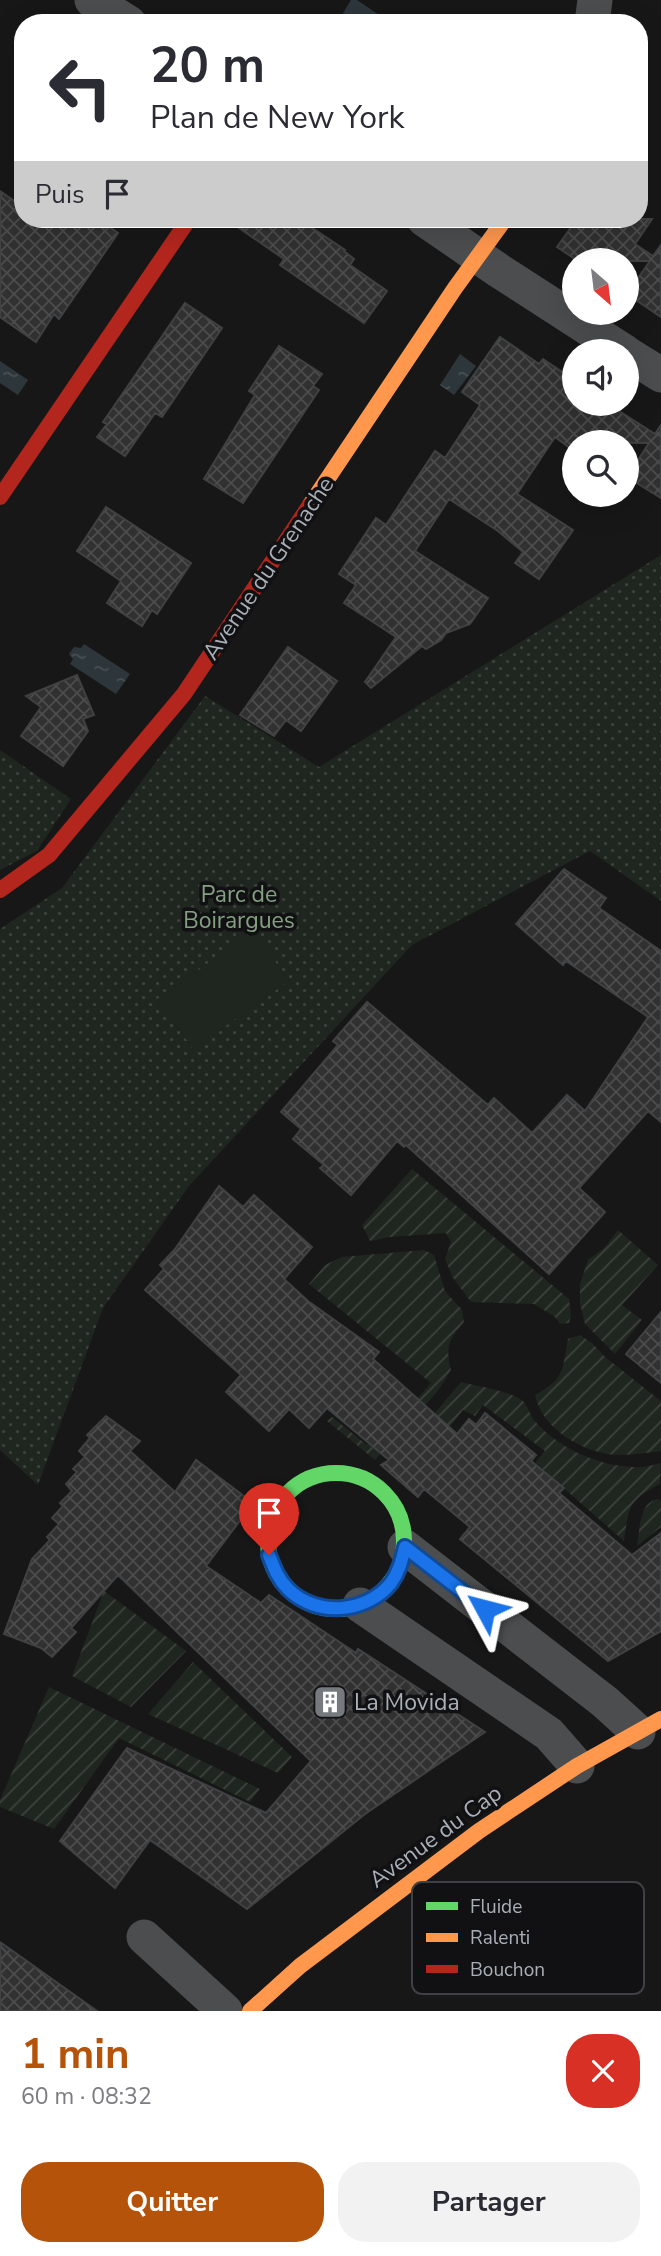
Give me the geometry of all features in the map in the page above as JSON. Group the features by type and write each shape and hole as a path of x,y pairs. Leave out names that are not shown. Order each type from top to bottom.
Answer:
{"street":[{"path":"92,0 115,14"},
{"path":"0,497 183,228"},
{"path":"437,228 606,339"},
{"name":"Avenue du Grenache","path":"0,890 49,855 184,694 498,228"},
{"path":"639,361 661,375"},
{"path":"327,1473 347,1473 366,1479 391,1499 400,1514 405,1547 391,1582 372,1599 360,1605 321,1608 303,1601 288,1589 276,1574 269,1555 268,1536 272,1517 281,1500 293,1487 309,1478 327,1473"},
{"path":"405,1547 604,1702 649,1726"},
{"path":"360,1605 549,1734 577,1766"},
{"name":"Avenue du Cap","path":"250,2011 310,1958 524,1799 649,1726"},
{"path":"144,1937 225,2011"}],"green space":[{"name":"Parc de Boirargues","path":"661,555 661,901 590,851 412,945 189,1186 103,1308 38,1485 0,1450 0,929 62,888 205,696 319,767"},
{"path":"0,750 71,799 37,851 0,870"},
{"path":"254,931 289,981 193,1049 157,999"},
{"path":"412,1169 569,1299 569,1323 560,1324 555,1317 534,1304 471,1302 453,1278 445,1259 451,1242 446,1233 370,1241 362,1225"},
{"path":"618,1230 658,1265 622,1305 642,1320 615,1354 585,1324 580,1304 580,1284 588,1260 604,1248"},
{"path":"424,1250 434,1255 445,1291 462,1310 464,1322 450,1344 448,1355 451,1370 438,1391 375,1460 327,1421 332,1417 367,1445 389,1420 395,1424 431,1383 309,1284 325,1265 342,1257"},
{"path":"580,1335 661,1401 661,1451 617,1455 591,1450 566,1437 546,1419 535,1395 557,1378 563,1366 568,1339"},
{"path":"461,1382 517,1397 525,1403 534,1420 544,1430 580,1454 620,1466 637,1467 661,1463 660,1484 642,1495 632,1506 624,1541 535,1463 545,1451 483,1405 475,1416 463,1410 449,1428 421,1429"},
{"path":"658,1499 661,1501 661,1527 637,1546 644,1511 647,1505"},
{"path":"104,1591 186,1651 131,1707 72,1676"},
{"path":"193,1662 292,1757 278,1773 148,1714"},
{"path":"49,1687 260,1789 250,1802 119,1738 54,1829 0,1807 0,1800"}],"water":[{"path":"351,0 357,0 378,14 343,14"},
{"path":"460,354 476,366 454,395 440,385"},
{"path":"0,361 28,380 18,395 0,383"},
{"path":"84,644 130,674 116,694 70,664 73,659 69,654 74,647 81,648"}],"building":[{"path":"0,191 14,201 14,228 111,228 118,233 59,319 54,314 36,342 0,317"},
{"path":"239,228 312,228 345,250 354,259 350,265 387,291 364,323 280,265 284,259"},
{"path":"571,228 646,228 635,244 653,256 661,245 661,317 639,302 639,277 650,261 639,261 639,248 562,248 562,250 557,247"},
{"path":"185,303 222,328 162,417 155,413 125,456 97,437 107,424 103,422"},
{"path":"500,337 539,364 543,359 562,372 562,416 627,416 655,434 661,425 661,498 639,484 639,458 649,443 639,443 639,430 562,430 562,442 555,437 517,494 573,530 539,579 515,563 523,552 498,531 449,499 415,551 488,598 470,624 446,633 441,640 426,649 422,646 371,688 365,682 396,637 344,603 356,585 339,574 376,518 386,525 435,451 445,458 480,405 462,392"},
{"path":"279,346 322,374 313,386 319,390 243,503 204,479 255,395 249,391"},
{"path":"106,507 191,563 157,614 152,610 142,626 107,603 121,581 77,551"},
{"path":"288,647 337,681 301,731 286,720 274,736 240,715"},
{"path":"77,675 94,715 83,719 88,731 63,766 21,736 41,707 26,696"},
{"path":"564,869 606,898 599,908 661,951 661,1122 648,1111 579,1188 605,1212 549,1274 406,1145 404,1147 397,1141 351,1195 320,1168 324,1165 293,1139 301,1129 281,1112 338,1045 333,1041 367,1002 488,1105 494,1098 532,1133 567,1095 585,1111 648,1017 566,961 563,965 516,924"},
{"path":"219,1186 243,1207 254,1195 312,1247 284,1279 308,1301 379,1352 373,1359 457,1434 469,1419 476,1425 485,1413 536,1455 531,1461 564,1488 559,1493 632,1555 661,1533 661,1631 608,1661 460,1539 470,1527 424,1489 418,1497 381,1465 389,1460 327,1408 309,1428 289,1409 269,1431 226,1392 241,1375 145,1290 164,1269 160,1265 175,1249"},
{"path":"661,1312 661,1383 626,1354"},
{"path":"106,1416 140,1441 130,1451 175,1492 196,1460 253,1503 206,1566 261,1603 269,1595 356,1653 358,1649 485,1732 365,1814 247,1909 150,1840 115,1888 60,1841 127,1748 266,1813 311,1761 118,1575 71,1628 76,1632 52,1657 41,1648 4,1634 32,1559 50,1540 47,1537 59,1524 52,1518 63,1506 60,1503 72,1491 66,1484 77,1472 73,1469 85,1457 79,1451 90,1438 87,1435"},
{"path":"0,1942 24,1959 97,2011 0,2011"}],"traffic: fast":[{"path":"336,1473 362,1478 384,1493 399,1515 404,1541 399,1567 384,1589 362,1604 336,1609 310,1604 288,1589 273,1567 268,1541 273,1515 288,1493 310,1478 336,1473"}],"traffic: slow":[{"path":"310,505 455,288 498,228"},
{"path":"250,2011 300,1966 479,1831 577,1766 661,1719"}],"traffic: jam":[{"path":"0,497 183,228"},
{"path":"0,890 49,855 184,694 310,505"}],"place":[{"name":"La Movida","path":"330,1702"}],"route":[{"path":"269,1555 276,1574 288,1589 303,1601 321,1608 341,1609 360,1605 382,1591 391,1582 400,1565 405,1547 485,1609"}]}
